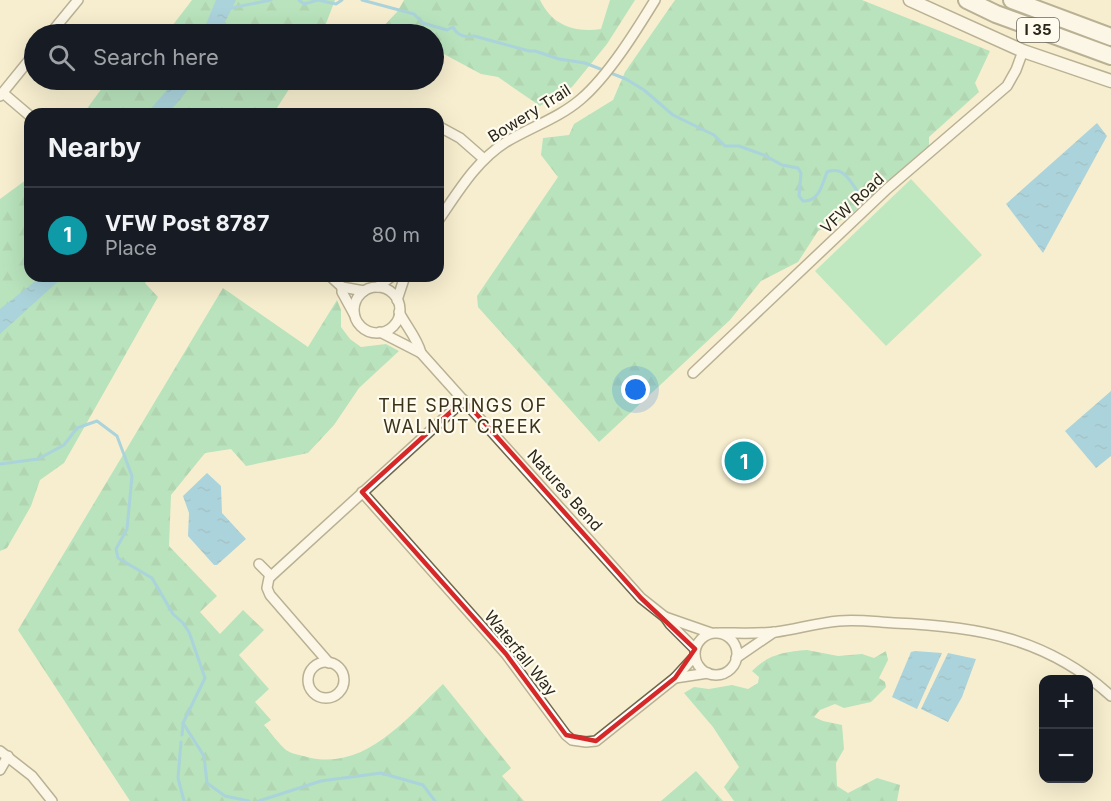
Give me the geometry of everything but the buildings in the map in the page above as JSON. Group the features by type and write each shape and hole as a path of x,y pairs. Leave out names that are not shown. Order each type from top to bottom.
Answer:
{"highway":[{"name":"I 35","path":"967,0 996,14 1111,56"},
{"name":"I 35","path":"1012,0 1111,37"}],"main road":[{"path":"910,0 1023,51 1111,81"}],"street":[{"path":"58,24 78,0"},
{"name":"Bowery Trail","path":"444,212 484,159 504,143 563,112 599,81 654,0"},
{"name":"VFW Road","path":"693,373 887,189 1007,86 1023,51"},
{"path":"24,66 1,94 24,111"},
{"path":"444,129 460,138 484,159"},
{"path":"337,282 342,287 364,291 378,287 384,282"},
{"path":"342,287 342,292 358,323 371,332 380,332 392,326 399,312 397,300 403,282"},
{"path":"378,287 390,291 397,300"},
{"path":"354,314 355,301 364,291"},
{"name":"Natures Bend","path":"399,312 418,343 421,353"},
{"name":"Natures Bend","path":"380,332 421,353 641,598 665,617 695,652"},
{"path":"329,663 270,595 267,583 271,576 464,400"},
{"name":"Waterfall Way","path":"362,492 506,654 572,740 596,741 675,678 695,652"},
{"path":"259,564 271,576"},
{"name":"Natures Bend","path":"665,617 716,633 774,632 842,621 937,624 977,630 1008,637 1044,652 1074,668 1111,696"},
{"name":"Natures Bend","path":"736,658 774,632"},
{"path":"716,633 729,637 736,649 736,658 730,669 718,675 700,668 695,652 702,638 716,633"},
{"name":"Waterfall Way","path":"675,678 708,673"},
{"path":"0,770 4,754 32,776 52,801"}],"highlighted area":[{"path":"464,400 641,598 695,649 675,678 596,741 566,735 506,654 362,492"}],"green space":[{"path":"192,0 335,0 326,24 174,24"},
{"path":"404,0 540,0 557,21 573,28 591,30 601,29 610,0 635,0 607,44 572,87 540,106 498,77 481,74 444,54 444,24 386,24"},
{"path":"675,0 862,0 990,51 975,83 979,92 929,137 929,146 849,216 818,231 798,262 761,281 730,320 599,442 478,307 477,296 558,177 541,155 543,138 569,135 574,124 613,100 625,72"},
{"path":"101,90 289,90 277,108 87,108"},
{"path":"911,179 982,255 886,346 815,271"},
{"path":"24,181 24,282 146,282 158,297 64,463 40,480 31,506 7,548 0,551 0,199"},
{"path":"223,288 308,347 337,300 341,310 341,327 350,339 361,347 386,344 399,351 359,388 334,425 308,453 246,466 231,449 205,453 171,495 169,546 217,596 200,612 220,634 243,610 264,630 239,655 269,689 255,702 271,720 264,725 286,750 291,752 328,760 347,757 365,750 382,739 443,684 511,768 502,776 524,801 130,801 18,630"},
{"path":"807,650 838,656 862,654 874,658 886,651 888,660 879,678 885,682 886,687 871,702 844,708 835,704 820,710 814,717 842,725 844,749 836,763 837,786 848,793 877,778 900,785 897,801 734,801 724,787 739,767 713,727 684,693 694,687 709,689 732,685 748,689 758,683 759,677 752,671 758,665 771,657 784,653"},
{"path":"696,771 723,801 661,801"}],"water":[{"path":"216,0 236,0 224,24 206,24"},
{"path":"167,90 188,90 173,108 151,108"},
{"path":"1097,123 1107,136 1043,253 1006,204"},
{"path":"34,282 57,282 0,334 0,309"},
{"path":"1111,391 1111,456 1096,468 1065,431"},
{"path":"207,473 221,486 222,513 246,539 217,565 214,565 188,536 189,513 183,496"},
{"path":"911,652 942,653 917,709 892,697"},
{"path":"948,653 976,659 962,697 948,722 921,709"}],"waterway":[{"path":"231,8 271,0"},
{"path":"299,0 304,4 318,0 336,4 342,0"},
{"path":"362,0 414,14 426,24"},
{"path":"444,29 453,27 464,36 474,36 559,59 585,63 626,79 644,90 673,115 714,135 725,146 739,146 764,155 782,165 798,168 801,173 799,196 803,201 813,199 827,172 833,171 846,175 858,192"},
{"path":"0,464 38,459 64,445 77,428 97,421 117,436 132,476 127,529 116,549 118,558 152,578 173,614 189,632 205,678 183,723 204,756 207,783 225,796 249,801"},
{"path":"182,735 183,724"},
{"path":"181,742 178,778 184,801"},
{"path":"259,801 321,781 381,773 423,785 435,801"}],"place":[{"name":"VFW Post 8787","path":"744,461"}],"district":[{"name":"THE SPRINGS OF WALNUT CREEK","path":"463,416"}]}
